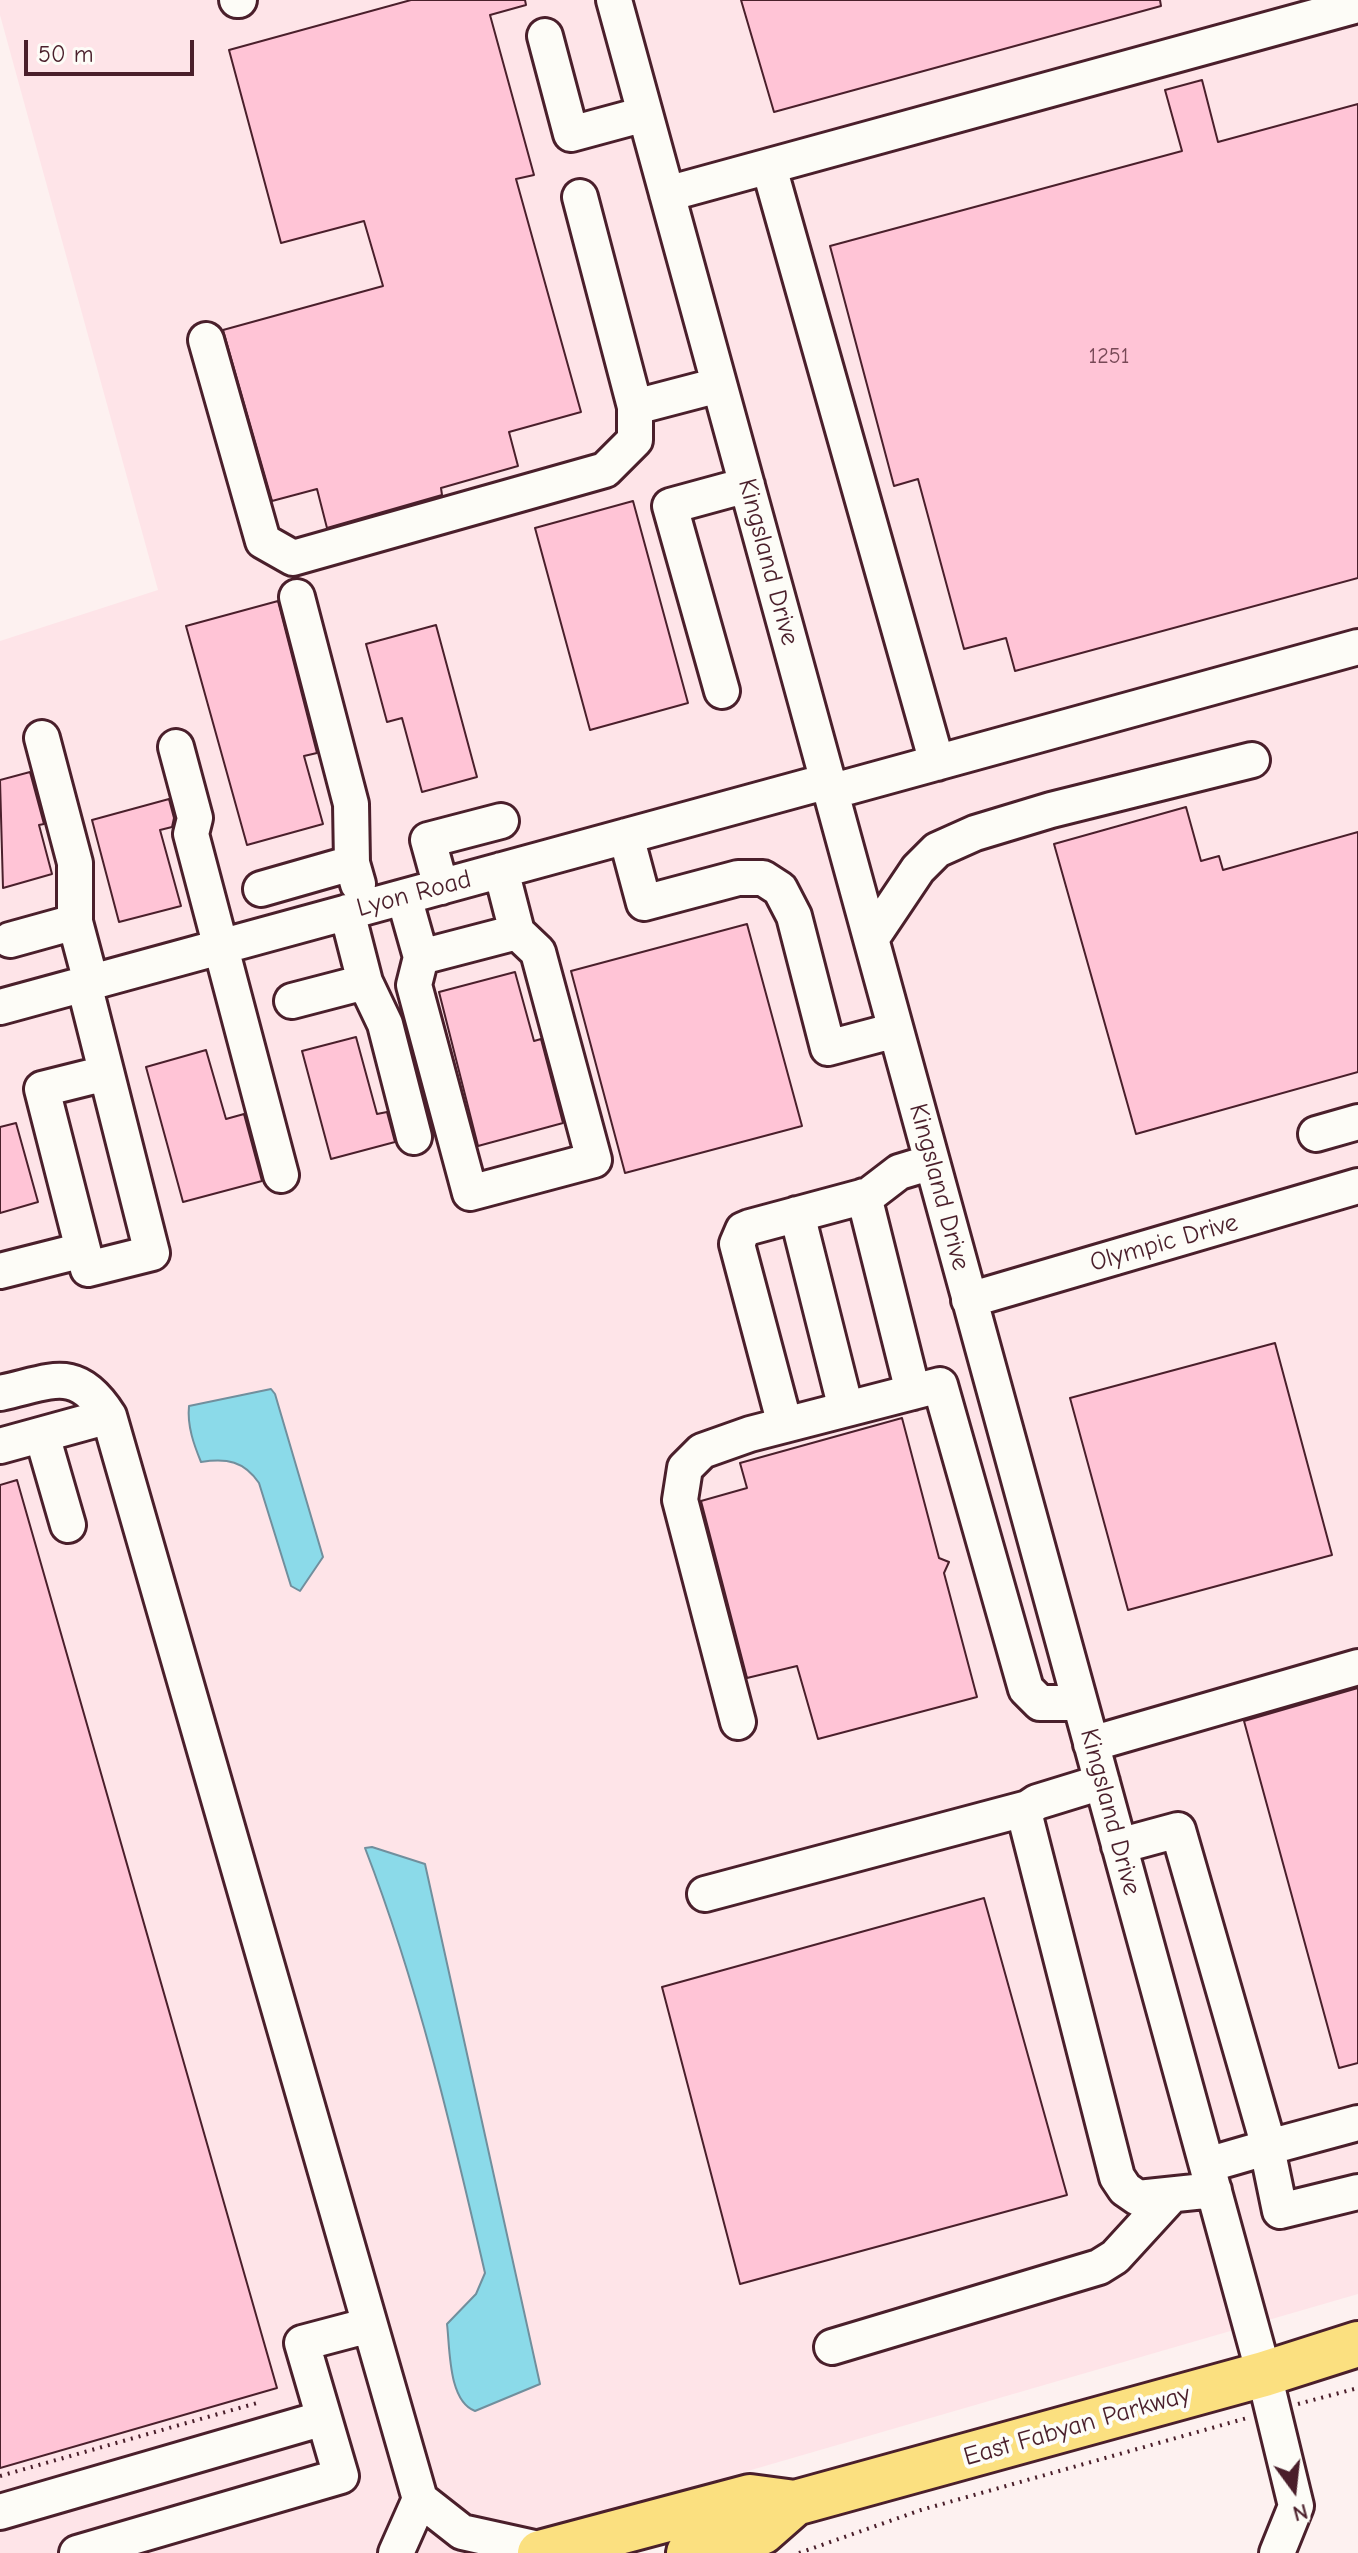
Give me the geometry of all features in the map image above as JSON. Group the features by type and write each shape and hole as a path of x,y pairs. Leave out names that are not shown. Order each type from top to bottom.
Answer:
{"main road":[{"name":"East Fabyan Parkway","path":"544,2552 750,2497 795,2503 1264,2374 1358,2344"},
{"name":"East Fabyan Parkway","path":"689,2553 762,2532 795,2503"}],"street":[{"name":"Kingsland Drive","path":"614,0 1264,2374 1296,2506 1277,2553"},
{"path":"667,194 1358,5"},
{"path":"545,36 571,134 645,114"},
{"path":"769,167 937,763"},
{"path":"206,340 263,541 293,558 605,470 635,440 635,407 580,197"},
{"path":"635,407 719,385"},
{"path":"722,691 670,506 747,485"},
{"path":"297,597 351,804 352,863 365,982 385,1024 414,1137"},
{"name":"Lyon Road","path":"0,1007 626,836 937,763 1358,647"},
{"path":"42,738 75,863 75,922 106,1073 152,1253 88,1269 42,1089 106,1073"},
{"path":"176,747 195,818 191,834 281,1175"},
{"path":"871,939 918,869 937,850 975,833 1051,810 1252,760"},
{"path":"441,887 428,840 501,821"},
{"path":"626,836 644,903 738,878 763,878 780,889 794,916 828,1048 896,1030"},
{"path":"261,889 352,863"},
{"path":"404,897 421,957 414,985 470,1193 594,1160 538,952 517,932 501,870"},
{"path":"10,940 75,922"},
{"path":"421,957 517,932"},
{"path":"292,1001 365,982"},
{"path":"1316,1134 1358,1122"},
{"path":"785,1425 737,1244 743,1230 864,1196 899,1172 932,1162"},
{"name":"Olympic Drive","path":"969,1300 1358,1186"},
{"path":"864,1196 1026,1689 1040,1703 1080,1703"},
{"path":"797,1214 846,1409"},
{"path":"0,1271 83,1250"},
{"path":"738,1722 680,1500 685,1468 702,1451 785,1425 989,1371"},
{"path":"0,1393 66,1379 94,1391 109,1416 420,2499 462,2532 544,2552"},
{"path":"0,1446 109,1416"},
{"path":"42,1435 68,1525"},
{"path":"1091,1744 1358,1667"},
{"path":"705,1894 1028,1808 1102,1782"},
{"path":"1028,1808 1026,1829 1117,2177 1125,2189 1138,2198 1170,2197"},
{"path":"1119,1846 1178,1830 1268,2148 1280,2211 1358,2192"},
{"path":"832,2347 1099,2267 1115,2257 1170,2197 1268,2148 1358,2123"},
{"path":"77,2553 341,2476 302,2343 370,2325"},
{"path":"0,2512 324,2418"},
{"path":"396,2553 420,2499"}],"path":[{"path":"1302,2403 1358,2388"},
{"path":"0,2476 257,2403"},
{"path":"799,2553 921,2510 1255,2416"}],"shaded area":[{"path":"0,0 1358,0 1358,2294 465,2553 0,2553 0,641 158,590 0,15"}],"water":[{"path":"271,1389 323,1557 300,1591 291,1586 259,1483 247,1470 234,1463 219,1460 201,1462 190,1428 189,1406"},
{"path":"372,1847 425,1864 540,2384 475,2411 466,2405 455,2385 447,2324 476,2294 485,2273 418,2005 365,1848"}],"building":[{"path":"411,0 525,0 526,5 490,15 534,175 516,179 581,412 509,432 518,466 441,488 442,495 327,528 317,489 272,501 223,330 383,286 364,221 281,243 229,50"},
{"path":"741,0 1160,0 1161,6 774,112"},
{"path":"1202,80 1218,142 1358,104 1358,578 1015,671 1006,638 964,649 918,479 894,486 830,246 1182,151 1165,90"},
{"path":"633,501 688,703 590,730 535,528"},
{"path":"278,601 317,753 304,756 323,824 247,845 186,626"},
{"path":"436,625 477,777 422,792 402,718 387,722 366,644"},
{"path":"30,772 44,824 39,825 52,874 3,888 0,780"},
{"path":"169,799 174,818 172,827 160,830 181,906 119,922 92,820"},
{"path":"1186,807 1201,861 1219,856 1223,870 1358,832 1358,1072 1136,1134 1054,844"},
{"path":"747,924 802,1126 625,1173 571,971"},
{"path":"515,972 534,1041 541,1039 563,1123 478,1146 439,992"},
{"path":"356,1037 377,1114 387,1112 395,1142 331,1159 302,1051"},
{"path":"206,1050 226,1119 244,1114 262,1181 183,1202 146,1067"},
{"path":"16,1123 38,1202 0,1213 0,1127"},
{"path":"1275,1343 1332,1555 1128,1610 1070,1398"},
{"path":"902,1418 939,1558 949,1562 944,1573 977,1697 818,1739 797,1666 747,1678 701,1501 747,1488 740,1463"},
{"path":"17,1480 277,2388 0,2468 0,1485"},
{"path":"1358,1688 1358,2063 1339,2068 1244,1721"},
{"path":"984,1898 1067,2195 740,2284 662,1987"}]}
